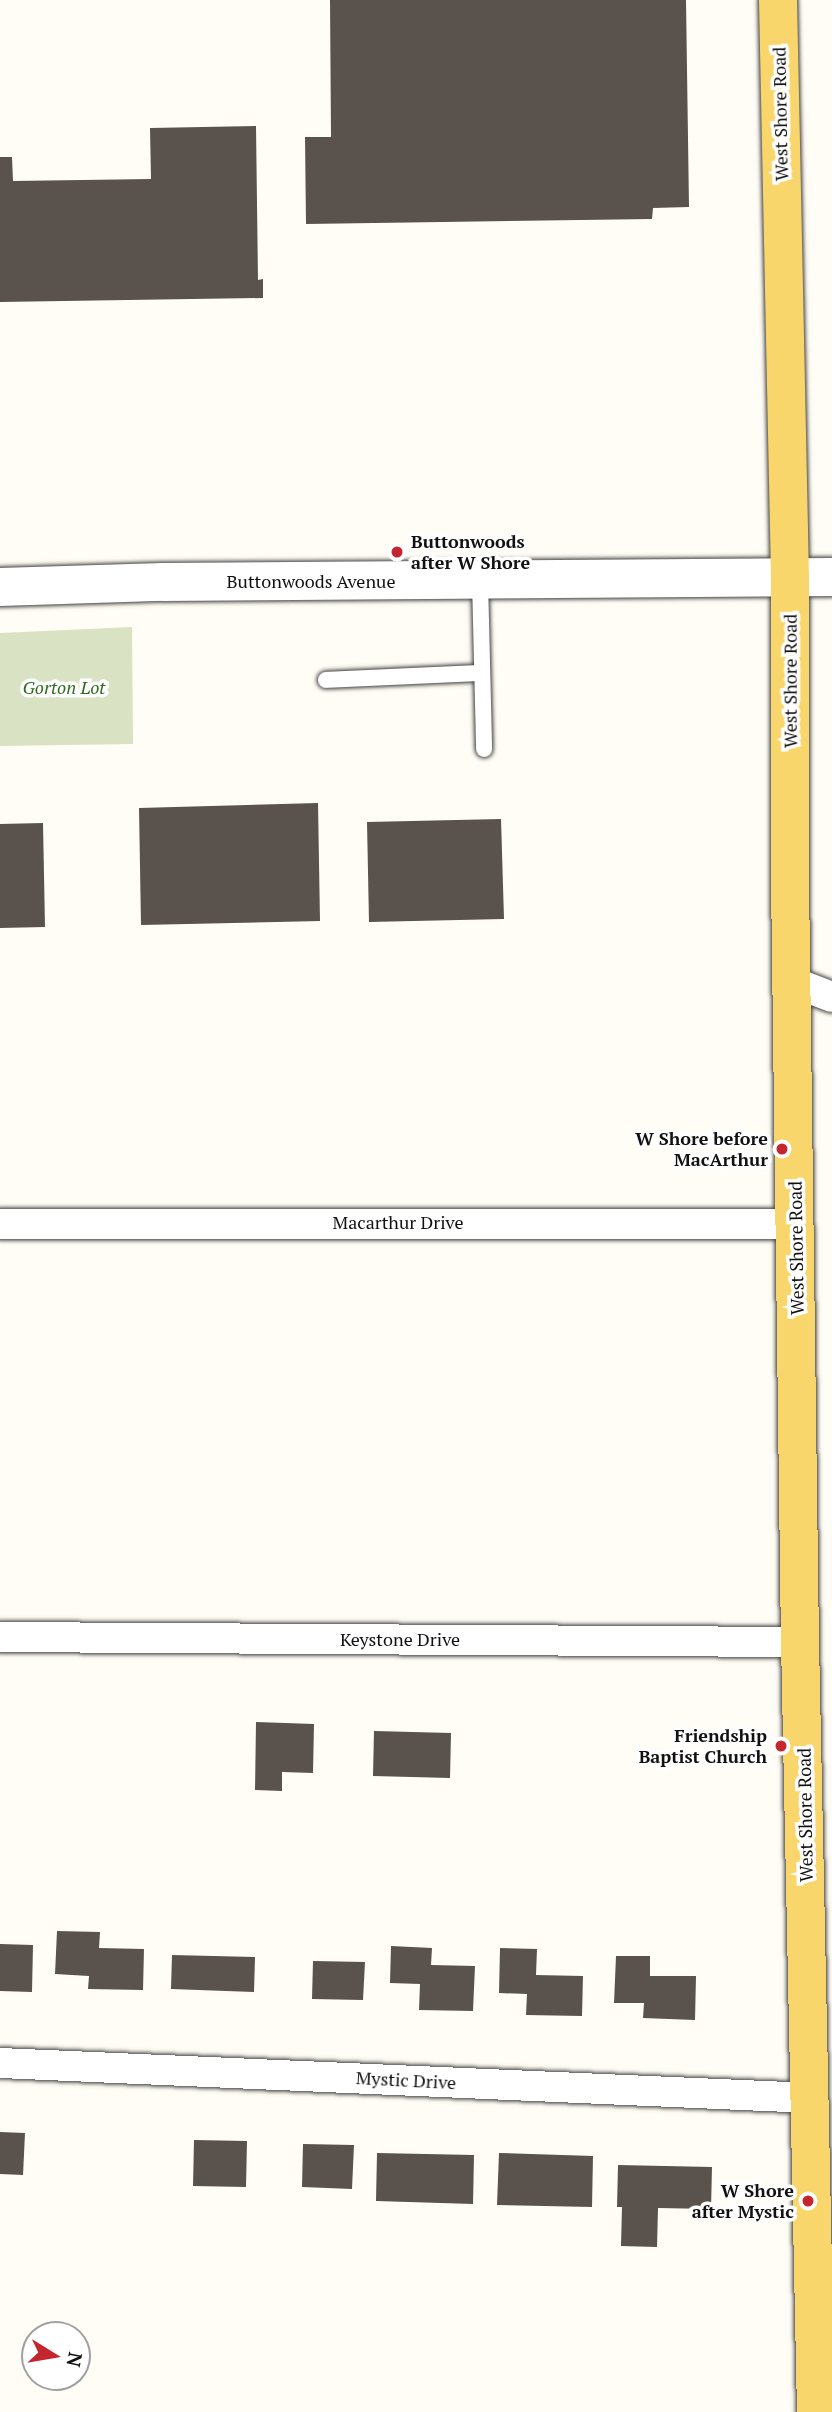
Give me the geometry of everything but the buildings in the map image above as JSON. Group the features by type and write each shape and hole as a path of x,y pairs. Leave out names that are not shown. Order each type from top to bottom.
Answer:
{"main road":[{"name":"West Shore Road","path":"778,0 790,578 800,1642 812,2098 821,2148 816,2412"}],"street":[{"name":"Buttonwoods Avenue","path":"0,587 163,582 832,577"},
{"path":"793,982 832,997"},
{"name":"Macarthur Drive","path":"0,1224 796,1224"},
{"name":"Keystone Drive","path":"0,1637 800,1642"},
{"name":"Mystic Drive","path":"0,2063 812,2098"}],"lane":[{"path":"480,580 484,749"},
{"path":"326,680 482,673"}],"green space":[{"name":"Gorton Lot","path":"132,627 133,744 0,746 0,633"}],"place":[{"name":"Buttonwoods after W Shore","path":"397,552"},
{"name":"W Shore before MacArthur","path":"782,1149"},
{"name":"Friendship Baptist Church","path":"781,1746"},
{"name":"W Shore after Mystic","path":"808,2201"}]}
